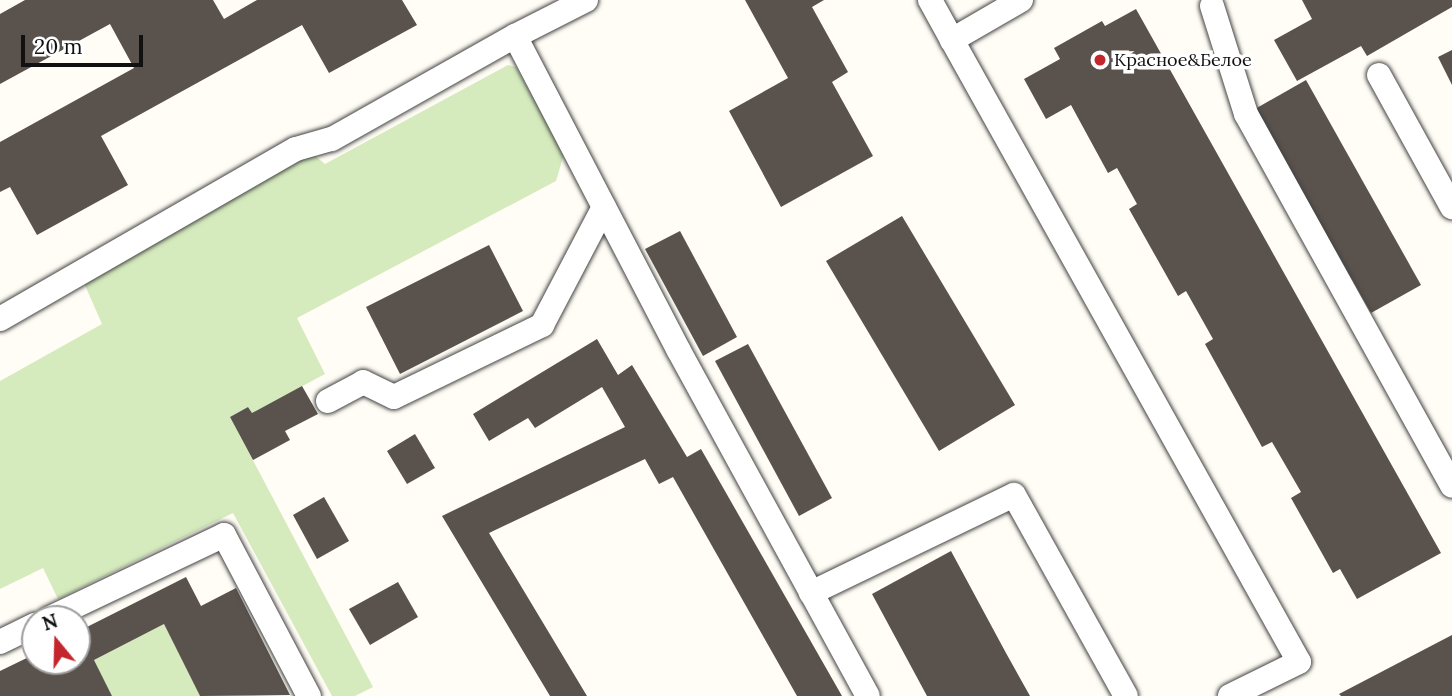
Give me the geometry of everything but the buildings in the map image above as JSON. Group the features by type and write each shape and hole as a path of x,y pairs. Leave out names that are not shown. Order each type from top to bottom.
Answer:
{"lane":[{"path":"0,319 296,149 332,139 515,36 586,0"},
{"path":"930,0 1299,662 1230,696"},
{"path":"952,40 1021,0"},
{"path":"1215,2 1246,114 1452,486"},
{"path":"515,36 604,207 868,696"},
{"path":"1379,75 1452,207"},
{"path":"328,401 363,382 394,397 542,325 604,207"},
{"path":"811,593 1014,495 1126,696"},
{"path":"77,605 224,535 309,696"},
{"path":"0,642 21,632"}],"green space":[{"path":"508,65 516,67 564,154 556,181 297,318 325,374 252,413 248,407 230,417 373,687 355,696 332,696 233,513 58,599 43,568 0,589 0,381 102,324 84,283 302,157 314,155 325,164"},
{"path":"164,624 200,696 112,696 94,660"}],"place":[{"name":"Красное&Белое","path":"1100,60"}]}
